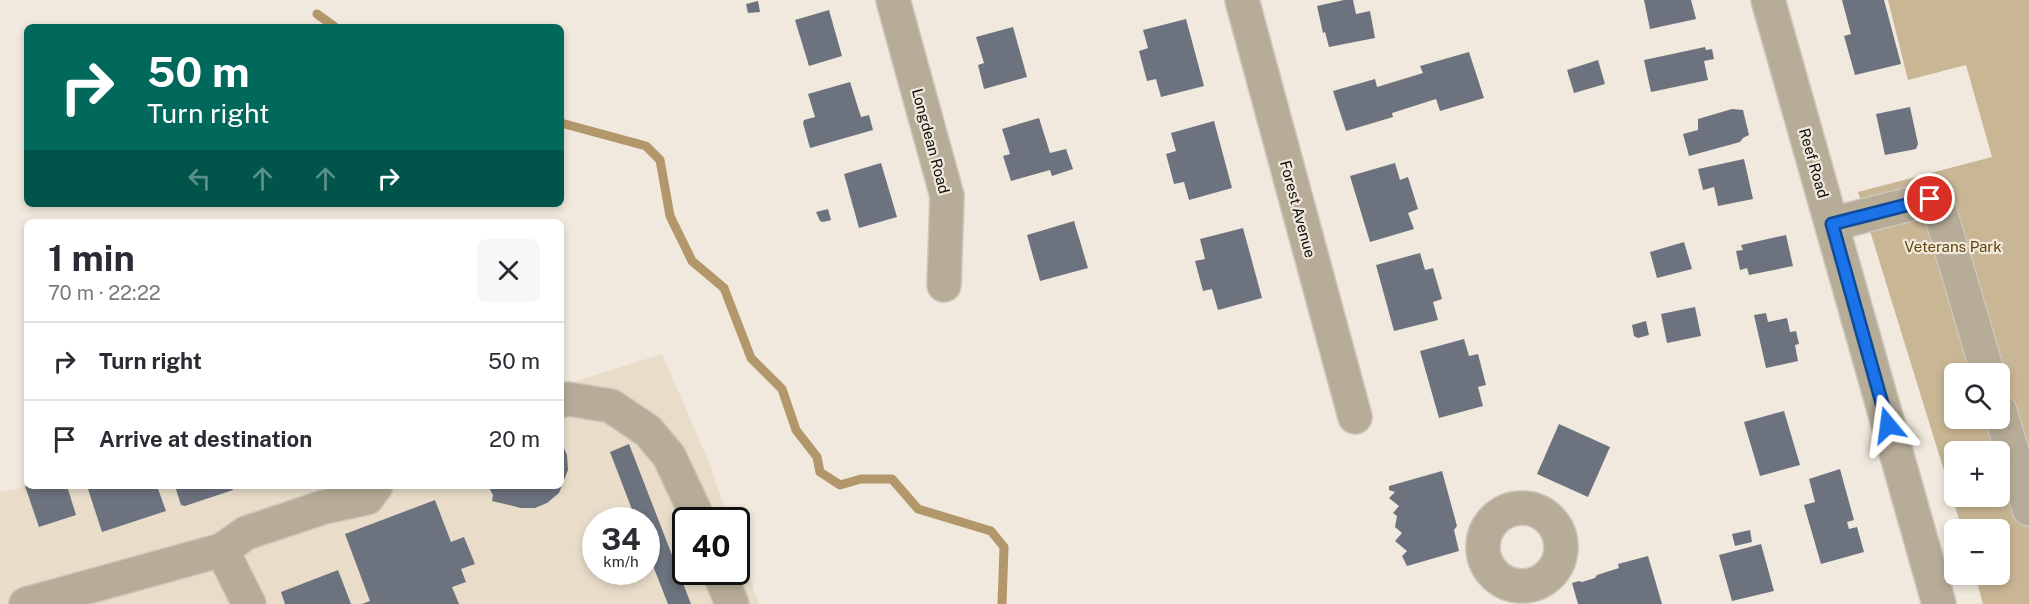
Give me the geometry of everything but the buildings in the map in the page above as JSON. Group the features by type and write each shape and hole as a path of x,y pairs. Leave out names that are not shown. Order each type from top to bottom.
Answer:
{"street":[{"name":"Longdean Road","path":"893,0 947,196 944,285"},
{"name":"Forest Avenue","path":"1242,0 1354,417"},
{"name":"Reef Road","path":"1768,0 1939,604"},
{"path":"1832,224 1930,199 1938,204 1985,363"},
{"path":"564,400 611,406 648,430 669,456 693,507"},
{"path":"2005,429 2029,509"},
{"path":"26,604 222,550 246,533 324,507 368,498 374,489"},
{"path":"1460,524 1504,512 1520,508 1538,511 1554,524 1559,533 1561,547 1556,565 1534,594 1495,575 1488,564 1484,552 1484,540 1495,519 1504,512"},
{"path":"222,550 249,604"},
{"path":"724,585 732,604"}],"shaded area":[{"path":"662,354 709,463 724,507 672,507 672,585 750,585 750,579 759,604 0,604 0,492 24,487 564,489 564,385"}],"green space":[{"name":"Veterans Park","path":"1888,0 2029,0 2029,604 1983,604 1978,585 2010,585 2010,519 1959,519 1955,507 2010,507 2010,441 1944,441 1944,471 1858,192 1992,157 1966,65 1908,80"}],"waterway":[{"path":"317,14 331,24"},
{"path":"564,124 646,146 660,160 670,216 692,261 724,288 751,358 782,389 796,430 817,457 820,472 840,485 861,479 892,479 918,509 991,531 1004,547 1002,604"}],"route":[{"path":"1888,425 1832,224 1930,199"}]}
